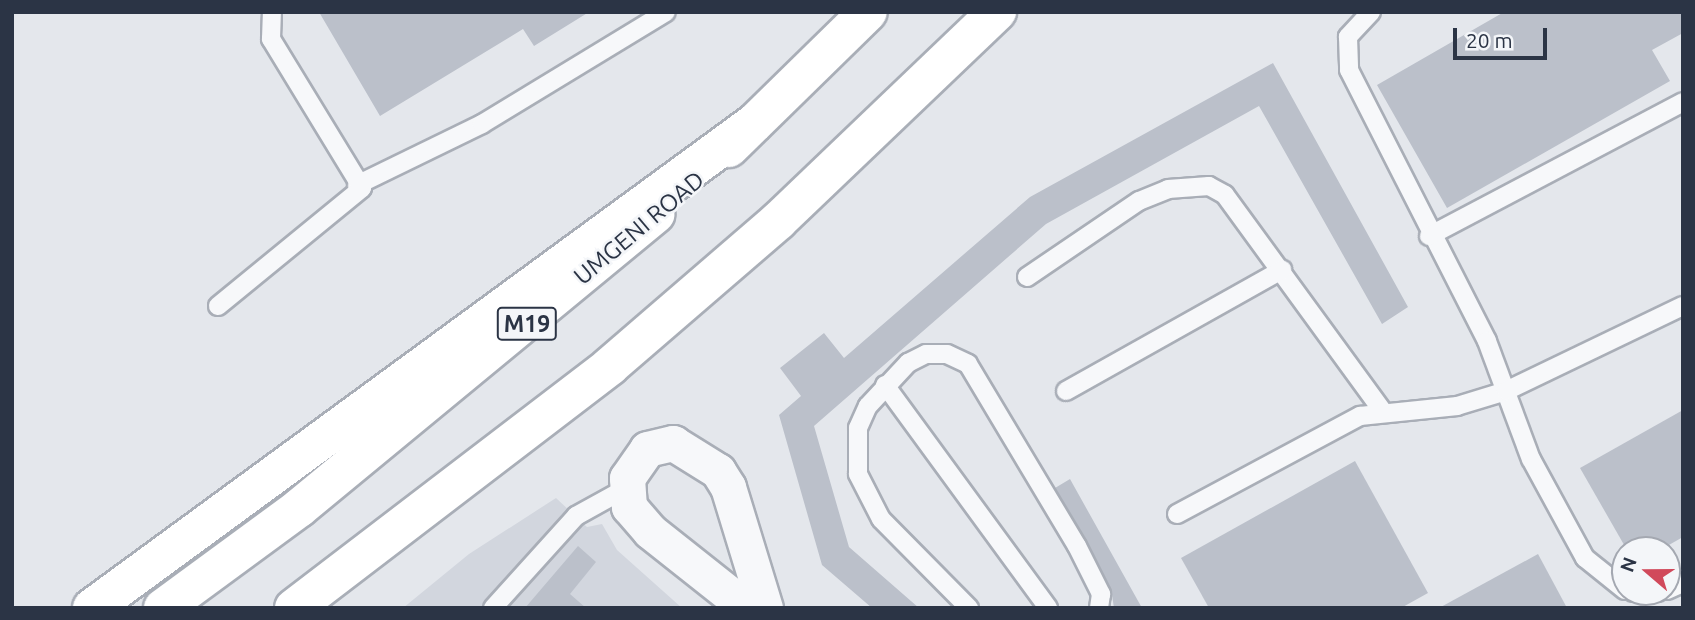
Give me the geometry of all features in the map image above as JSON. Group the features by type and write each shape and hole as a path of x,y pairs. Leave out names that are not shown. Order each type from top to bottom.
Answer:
{"highway":[{"name":"UMGENI ROAD","path":"163,608 299,508 511,337 705,173 868,12"},
{"path":"294,608 610,366 778,221 997,12"},
{"path":"92,608 753,124"}],"street":[{"path":"747,608 650,531 629,507 625,489 638,457 658,444 673,443 708,461 728,487 765,608"}],"lane":[{"path":"218,306 362,188 357,185 271,39 272,12"},
{"path":"357,185 482,124 666,12"},
{"path":"1371,12 1348,37 1349,70 1429,236 1487,341 1522,440 1585,558 1611,579"},
{"path":"1429,236 1683,102"},
{"path":"1027,277 1139,201 1196,184 1225,195 1381,410"},
{"path":"1066,391 1282,270"},
{"path":"1177,514 1326,432 1381,410 1457,405 1506,391 1683,306"},
{"path":"969,608 881,519 864,492 855,453 858,428 886,385 926,354 947,354 968,364 1077,546 1101,594 1099,608"},
{"path":"886,385 1048,608"},
{"path":"493,608 576,516 625,489"}],"shaded area":[{"path":"556,498 587,527 602,524 617,550 682,608 403,608 469,554"}],"building":[{"path":"319,12 589,12 534,46 523,29 380,116"},
{"path":"1504,12 1683,12 1683,33 1652,50 1670,81 1447,208 1377,85"},
{"path":"1273,63 1408,307 1382,324 1259,106 1046,224 814,426 849,547 919,608 872,608 822,565 779,415 801,396 780,368 824,333 844,358 1030,197"},
{"path":"1683,410 1683,537 1619,536 1580,468"},
{"path":"1355,461 1428,593 1401,608 1209,608 1181,558"},
{"path":"1070,479 1142,608 1114,608 1111,589 1055,488"},
{"path":"578,546 596,562 570,594 586,608 525,608"},
{"path":"1538,554 1567,608 1439,608"}]}
